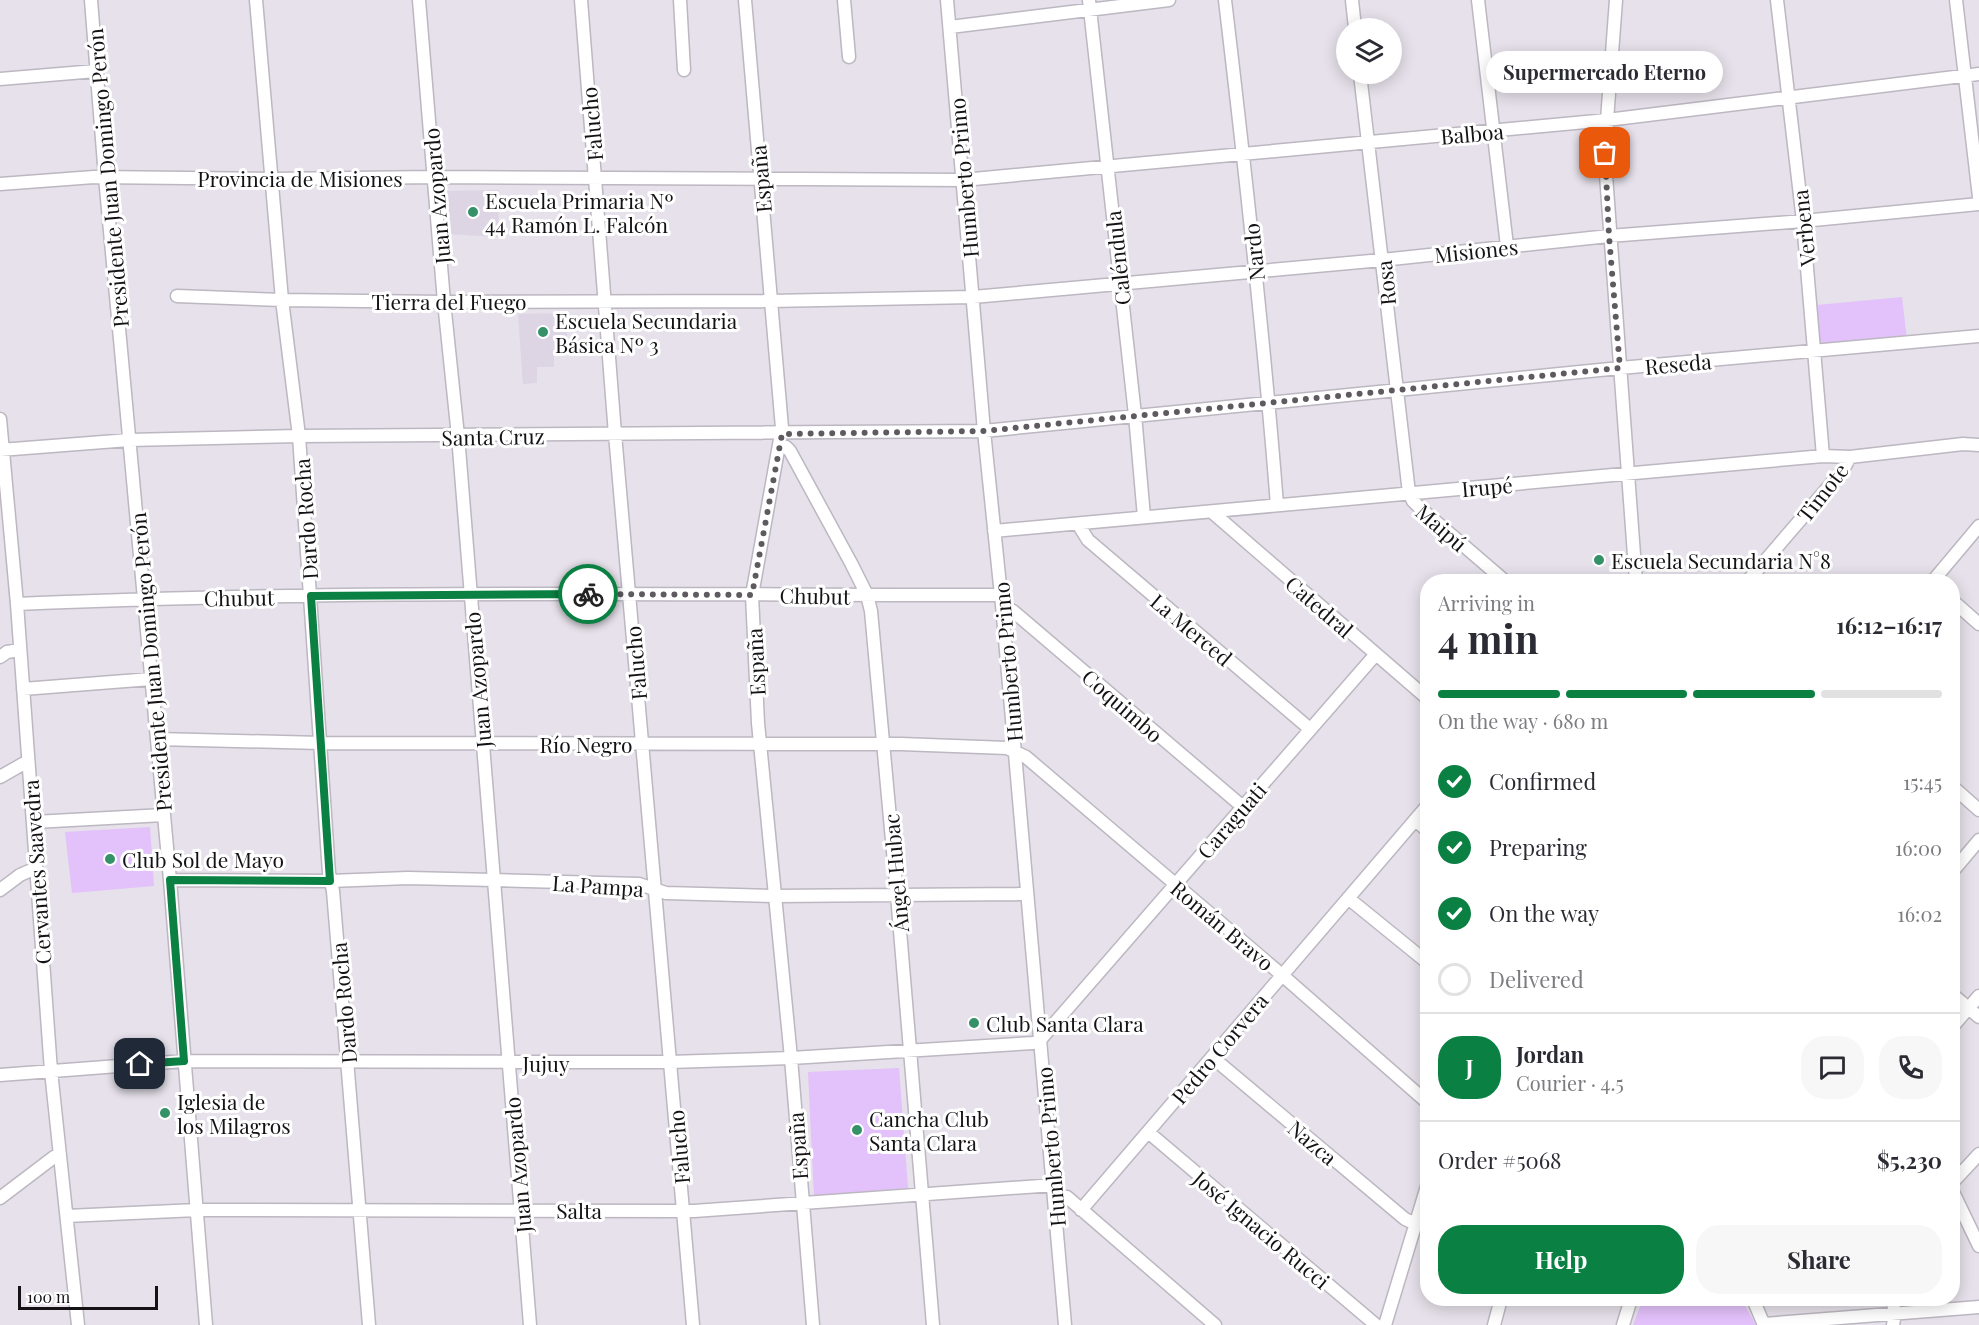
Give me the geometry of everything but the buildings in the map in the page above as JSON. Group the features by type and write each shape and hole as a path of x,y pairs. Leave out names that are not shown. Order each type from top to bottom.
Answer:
{"street":[{"name":"Presidente Juan Domingo Perón","path":"91,0 105,177 170,880 206,1325"},
{"name":"Dardo Rocha","path":"256,0 282,300 299,436 330,881 348,1062 369,1325"},
{"name":"Juan Azopardo","path":"418,0 458,436 530,1325"},
{"name":"Falucho","path":"581,0 615,434 693,1325"},
{"path":"680,0 684,70"},
{"name":"España","path":"745,0 781,440 752,595 761,745 791,1058 813,1325"},
{"path":"844,0 849,57"},
{"name":"Humberto Primo","path":"947,0 984,431 1055,1191 1065,1325"},
{"path":"950,27 1090,5 1169,0"},
{"name":"Nardo","path":"1225,0 1269,402 1277,505"},
{"path":"1352,0 1354,18"},
{"path":"1478,0 1507,246"},
{"path":"1616,0 1605,164 1635,574"},
{"name":"Verbena","path":"1777,0 1803,221 1823,456"},
{"path":"1956,0 1979,197"},
{"name":"Caléndula","path":"1090,5 1144,517"},
{"path":"0,79 96,71"},
{"name":"Balboa","path":"963,180 1607,120 1979,74"},
{"name":"Rosa","path":"1361,84 1408,492"},
{"name":"Provincia de Misiones","path":"0,184 81,177 963,180"},
{"name":"Misiones","path":"973,297 1382,260 1609,236 1979,204"},
{"name":"Tierra del Fuego","path":"177,296 444,302 770,301 973,297"},
{"name":"Reseda","path":"984,431 1397,389 1979,336"},
{"name":"Cervantes Saavedra","path":"0,419 1,450 17,604 7,650 22,689 34,822 51,1071 78,1325"},
{"name":"Santa Cruz","path":"1,450 129,440 299,436 615,434 781,440 984,431"},
{"name":"Ángel Hubac","path":"781,440 790,451 867,595 871,611 933,1325"},
{"name":"Irupé","path":"994,531 1408,492 1823,456 1850,457 1963,444 1979,445"},
{"name":"Timote","path":"1754,574 1843,470 1850,457"},
{"name":"Maipú","path":"1408,492 1420,508 1497,574"},
{"name":"Catedral","path":"1212,512 1420,692"},
{"name":"La Merced","path":"1078,524 1088,540 1310,729"},
{"path":"1939,574 1979,526"},
{"name":"Chubut","path":"17,604 144,598 470,594 867,595 1001,600"},
{"name":"Coquimbo","path":"1001,600 1243,807"},
{"path":"1960,608 1979,624"},
{"name":"Caraguati","path":"1040,1040 1376,654"},
{"path":"22,689 151,680"},
{"name":"Río Negro","path":"157,739 321,743 882,745 1015,750"},
{"name":"Román Bravo","path":"1015,750 1282,975 1420,1096"},
{"path":"0,777 28,761"},
{"path":"1960,793 1979,810"},
{"name":"Pedro Corvera","path":"1082,1210 1420,814"},
{"path":"34,822 164,815"},
{"path":"1415,820 1420,824"},
{"path":"1960,863 1979,840"},
{"path":"0,890 20,875 36,868"},
{"name":"La Pampa","path":"170,880 330,881 408,878 494,880 639,884 666,892 775,896 1026,894"},
{"path":"1348,898 1420,956"},
{"path":"1960,1018 1979,996"},
{"path":"1960,1001 1979,1017"},
{"name":"Jujuy","path":"0,1075 184,1061 509,1063 670,1062 791,1058 909,1052 1033,1043 1040,1040"},
{"name":"Nazca","path":"1212,1057 1405,1219 1416,1224"},
{"name":"José Ignacio Rucci","path":"1148,1132 1376,1325"},
{"path":"1960,1174 1979,1154"},
{"path":"0,1198 54,1157 60,1155"},
{"path":"1055,1191 1067,1197 1215,1325"},
{"name":"Salta","path":"67,1216 197,1210 683,1211 921,1194 1055,1191"},
{"path":"1960,1207 1979,1246"},
{"path":"1385,1325 1420,1210"},
{"path":"1494,1325 1499,1306"},
{"path":"1623,1325 1629,1306"},
{"path":"1756,1306 1764,1324 1894,1319 1979,1307"}],"shaded area":[{"name":"Escuela Primaria Nº 44 Ramón L. Falcón","path":"499,190 498,237 448,234 447,191"},
{"path":"1902,297 1907,339 1824,345 1819,340 1817,305"},
{"name":"Escuela Secundaria Básica Nº 3","path":"567,313 567,351 554,351 554,367 537,367 537,383 523,384 518,314"},
{"name":"Club Sol de Mayo","path":"150,827 154,886 72,893 65,832"},
{"name":"Cancha Club Santa Clara","path":"899,1068 908,1188 814,1196 808,1072"},
{"path":"1640,1306 1745,1306 1756,1325 1633,1325"}],"way so far":[{"path":"588,594 752,595 782,434 984,431 1620,368 1605,153"}],"place":[{"name":"Supermercado Eterno","path":"1605,153"},
{"name":"Escuela Primaria Nº 44 Ramón L. Falcón","path":"473,212"},
{"name":"Escuela Secundaria Básica Nº 3","path":"543,332"},
{"name":"Escuela Secundaria N°8","path":"1599,560"},
{"name":"Club Sol de Mayo","path":"110,859"},
{"name":"Club Santa Clara","path":"974,1023"},
{"name":"Iglesia de los Milagros","path":"165,1113"},
{"name":"Cancha Club Santa Clara","path":"857,1130"}],"route":[{"path":"140,1064 184,1061 170,880 330,881 311,596 588,594"}]}
